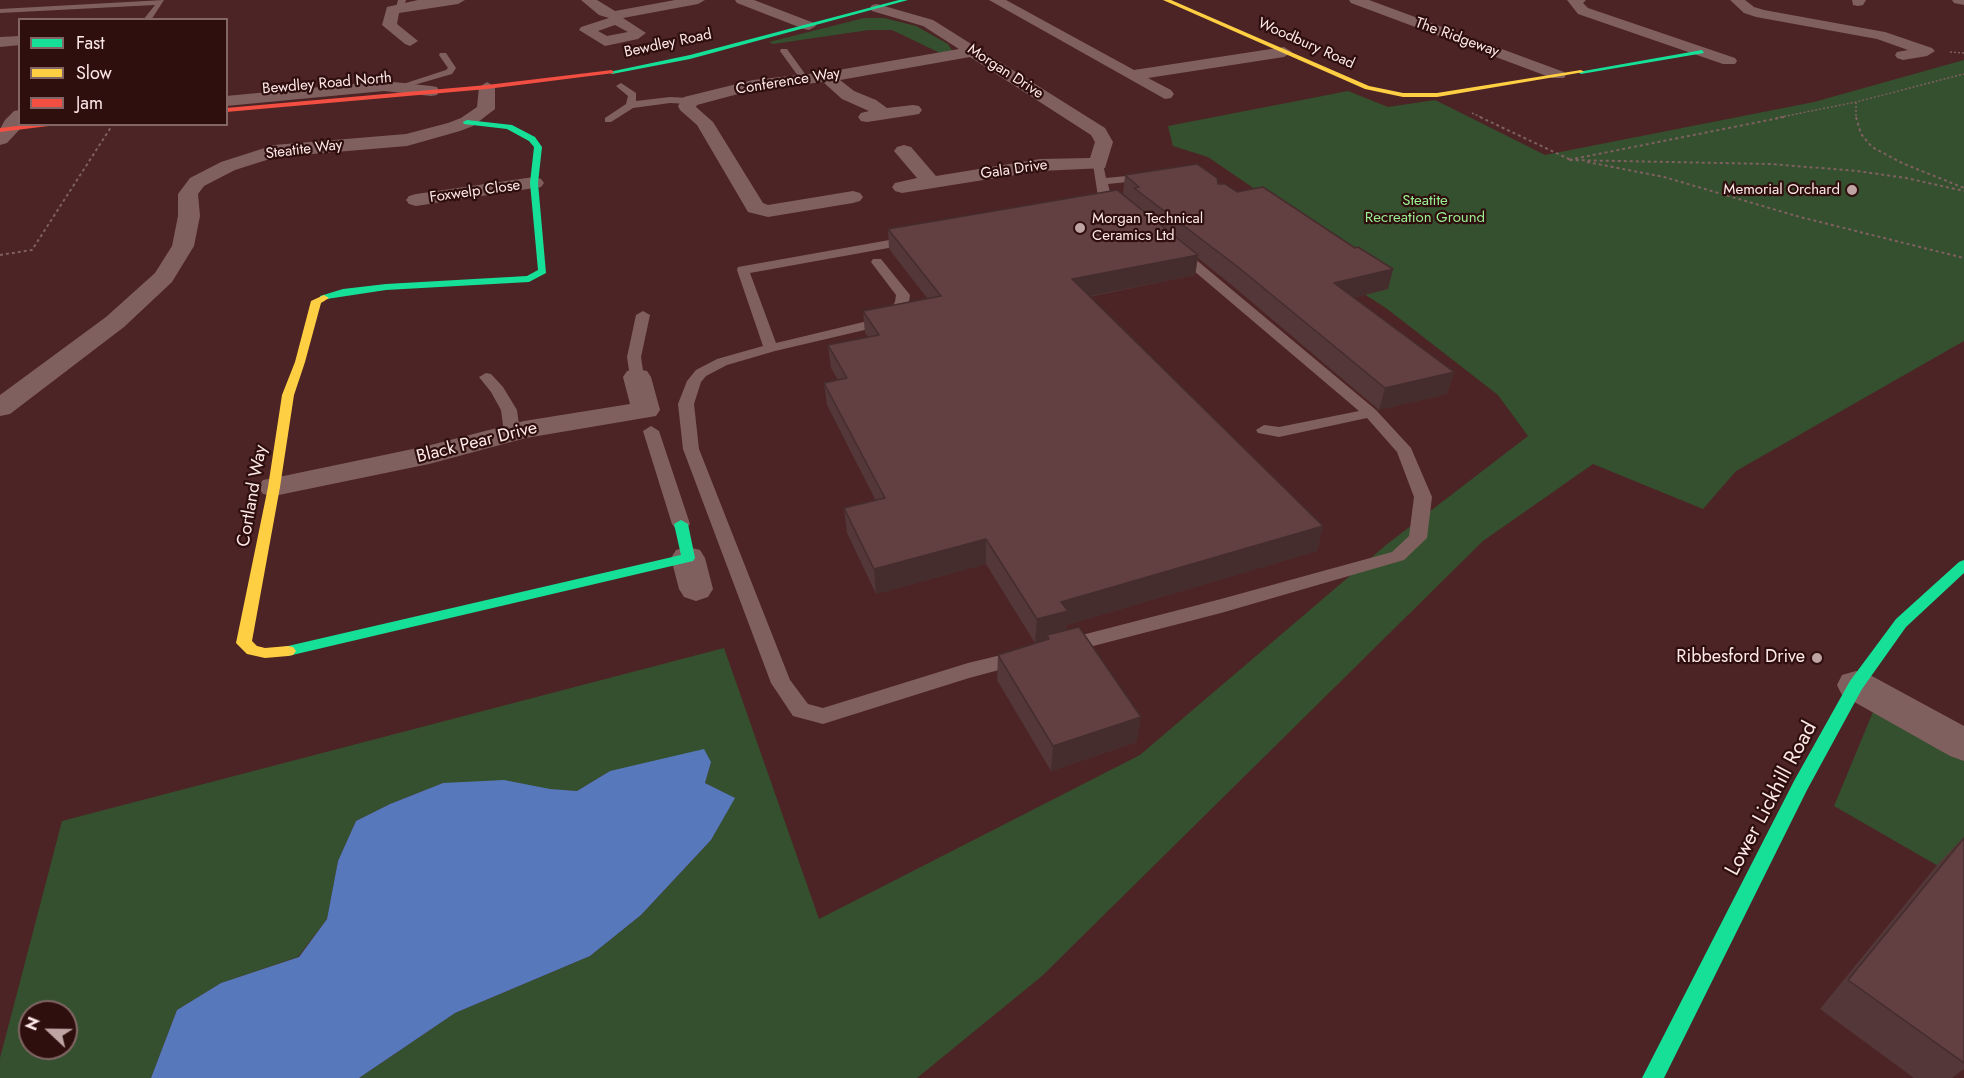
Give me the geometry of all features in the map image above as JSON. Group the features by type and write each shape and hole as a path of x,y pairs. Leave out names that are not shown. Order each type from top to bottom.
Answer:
{"street":[{"path":"410,41 389,25 392,10 401,3 458,0"},
{"path":"588,0 604,12 619,20 639,33 605,41 586,30 619,20 698,0"},
{"path":"742,0 809,26"},
{"name":"Bewdley Road","path":"431,91 587,76 653,65 905,0"},
{"path":"996,0 1165,94"},
{"name":"Woodbury Road","path":"1166,0 1367,88 1403,95"},
{"name":"The Ridgeway","path":"1356,0 1558,75"},
{"name":"The Ridgeway","path":"1579,0 1573,2 1583,11 1729,62"},
{"path":"1737,0 1749,10 1893,38 1927,51 1904,56"},
{"path":"1959,0 1964,1"},
{"name":"Morgan Drive","path":"877,8 928,23 1098,132 1104,142 1101,179"},
{"path":"1800,35 1820,32 1828,26"},
{"path":"0,42 18,40"},
{"name":"Conference Way","path":"690,101 753,85 827,77 975,51"},
{"path":"1132,75 1284,52"},
{"name":"The Ridgeway","path":"1403,95 1437,95 1702,52"},
{"path":"827,77 848,95 870,104 876,115 913,110"},
{"path":"228,101 384,86 431,91"},
{"name":"Steatite Way","path":"0,408 115,322 164,278 183,246 189,216 188,194 197,182 207,175 237,162 274,151 407,140 467,122 486,109 488,87"},
{"name":"Bewdley Road North","path":"228,110 431,91"},
{"path":"690,101 687,106 689,110 704,122 755,208 768,210 853,197"},
{"name":"Cortland Way","path":"467,122 498,124 532,139 538,147 534,183 544,261 543,271 529,279 386,287 343,292 316,301 300,362 288,395 274,487 244,643 252,650 265,653 291,651 692,573 681,524"},
{"path":"904,151 931,182"},
{"name":"Gala Drive","path":"902,187 1040,165 1101,179"},
{"path":"735,174 758,171"},
{"name":"Foxwelp Close","path":"415,201 534,183"},
{"path":"637,377 649,420"},
{"name":"Black Pear Drive","path":"274,487 429,455 512,433 649,420"},
{"name":"Lower Lickhill Road","path":"1653,1078 1800,786 1856,685 1901,622 1964,565"},
{"path":"1856,685 1964,745"}],"lane":[{"path":"0,11 161,2 149,18"},
{"path":"784,51 804,78"},
{"path":"403,87 448,72 452,68 443,55"},
{"path":"621,86 633,95 630,105"},
{"path":"608,120 630,105 670,100 690,101"},
{"path":"1101,179 1164,174"},
{"path":"1101,179 1122,206"},
{"path":"1074,210 1099,203 1103,199 1101,179"},
{"path":"771,348 743,270 928,237"},
{"path":"877,262 903,295 902,302 893,315 882,322 722,362 701,373 688,393 686,418 691,449 781,683 801,710 823,716 968,671 1221,606 1398,556 1418,538 1422,496 1405,451 1371,413 1165,241"},
{"path":"637,377 634,357 643,315"},
{"path":"486,377 498,390 509,410 512,433"},
{"path":"1264,430 1279,432 1371,413"},
{"path":"649,420 681,524"}],"path":[{"path":"1568,160 1856,102 1964,74"},
{"path":"1437,95 1568,160 1608,165 1664,177 1800,217 1964,258"},
{"path":"1856,102 1856,121 1861,134 1872,147 1902,163 1964,189"},
{"path":"0,255 32,250 112,126"},
{"path":"1568,160 1771,164 1857,171 1964,189"}],"green space":[{"path":"864,18 884,18 916,26 948,44 953,52 940,53 892,30 869,30 773,44 769,42"},
{"name":"Steatite Recreation Ground","path":"1964,60 1964,341 1736,471 1703,509 1593,464 1483,541 1042,976 917,1078 359,1078 455,1013 590,956 641,915 711,840 734,798 705,783 711,762 610,771 577,791 443,783 390,804 356,821 338,861 327,919 298,957 221,983 177,1010 151,1078 0,1078 0,1058 62,821 724,648 819,919 1140,755 1386,545 1528,436 1498,395 1386,308 1323,268 1322,235 1208,157 1173,146 1168,126 1348,91 1388,107 1435,100 1545,155 1814,102"},
{"path":"1873,712 1964,745 1964,848 1947,871 1834,806"}],"water":[{"path":"704,749 711,762 705,783 735,798 711,840 641,915 590,956 455,1013 359,1078 151,1078 177,1010 221,983 299,957 327,919 338,861 356,821 390,804 443,783 504,780 550,789 577,791 610,771"}],"building":[{"path":"1197,164 1217,178 1218,184 1225,184 1237,192 1263,187 1355,248 1358,247 1393,269 1334,283 1454,372 1385,388 1238,267 1134,188 1139,187 1125,175"},
{"path":"1117,190 1198,255 1072,279 1323,526 1061,602 1068,611 1037,619 986,539 874,569 844,508 885,498 824,383 847,378 828,345 879,335 863,311 941,296 888,229"},
{"path":"1079,627 1141,717 1053,746 998,655 1049,639 1047,635"},
{"path":"1964,838 1964,1063 1848,980"}],"traffic: fast":[{"path":"612,72 690,57 905,0"},
{"path":"1581,72 1702,52"},
{"path":"324,298 343,292 386,287 529,279 543,271 534,183 538,147 532,139 509,127 467,122"},
{"path":"288,651 688,558 681,524"},
{"path":"1653,1078 1800,786 1856,685 1901,623 1964,565"}],"traffic: slow":[{"path":"1166,0 1367,88 1403,95 1437,95 1581,72"},
{"path":"288,651 265,653 252,650 244,643 274,487 288,395 300,362 316,301 324,298"}],"traffic: jam":[{"path":"228,110 487,87 612,72"},
{"path":"0,130 41,126"}],"place":[{"name":"Memorial Orchard","path":"1852,190"},
{"name":"Morgan Technical Ceramics Ltd","path":"1080,228"},
{"name":"Ribbesford Drive","path":"1817,658"}]}
